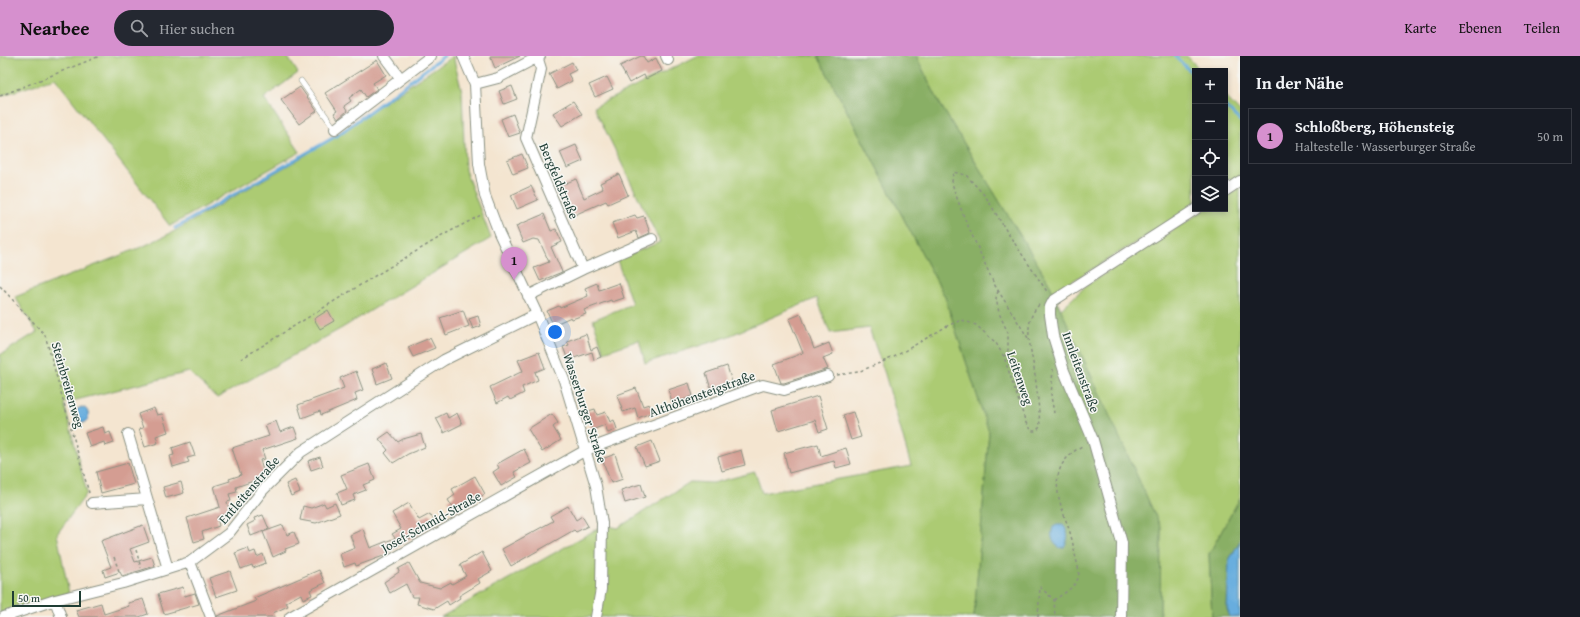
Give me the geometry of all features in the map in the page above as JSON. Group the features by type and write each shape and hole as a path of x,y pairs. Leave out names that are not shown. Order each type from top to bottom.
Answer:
{"street":[{"path":"384,56 401,79"},
{"path":"335,128 431,56"},
{"name":"Wasserburger Straße","path":"463,56 475,84 479,164 485,196 499,233 537,314 564,380 596,486 602,523 601,589 596,617"},
{"path":"475,84 498,78 538,56"},
{"name":"Bergfeldstraße","path":"538,56 541,69 526,138 583,269"},
{"path":"1228,189 1240,181"},
{"path":"1053,301 1192,212"},
{"path":"528,296 583,269 652,239"},
{"name":"Innleitenstraße","path":"1053,301 1050,307 1053,336 1064,371 1093,440 1122,543 1121,617"},
{"name":"Entleitenstraße","path":"4,617 55,600 123,583 190,562 229,533 263,490 301,452 444,360 537,314"},
{"name":"Althöhensteigstraße","path":"586,450 754,388 764,385 784,390 828,376"},
{"path":"128,434 168,569"},
{"name":"Josef-Schmid-Straße","path":"290,617 586,450"},
{"path":"92,503 147,499"},
{"path":"190,562 211,617"},
{"path":"55,600 60,617"}],"lane":[{"path":"302,81 335,128"}],"path":[{"path":"0,96 100,56"},
{"path":"1028,338 998,291 979,252 964,217 952,182 953,172 966,175 986,197 1007,232 1053,301"},
{"path":"241,359 276,336 447,233 490,210"},
{"name":"Steinbreitenweg","path":"0,286 45,335 92,503"},
{"path":"998,291 996,298 999,313 1008,333 1008,350 1004,357"},
{"name":"Leitenweg","path":"828,376 858,372 894,357 949,325 962,320 976,324 996,343 1004,357 1026,423 1032,431 1036,431 1040,427 1040,419 1034,370 1028,338 1030,319 1035,308 1043,302 1053,301"},
{"path":"1054,413 1051,396 1051,375 1058,351"},
{"path":"1054,600 1076,582 1079,575 1071,536 1058,502 1056,486 1059,472 1065,459 1073,451 1093,440"},
{"path":"136,550 144,576"},
{"path":"114,557 123,583"},
{"path":"1038,617 1040,587 1054,600 1055,617"}],"green space":[{"path":"0,56 287,56 298,73 264,98 300,152 170,226 55,78 0,96"},
{"path":"453,56 462,92 465,170 491,238 342,328 217,398 189,372 64,403 87,493 57,534 69,593 0,613 0,355 37,332 15,297 144,246 173,232 304,156"},
{"path":"697,56 818,56 945,297 989,432 974,617 441,617 604,525 618,528 690,482 713,483 755,472 762,493 911,466 885,374 869,328 830,333 817,298 724,338 645,363 639,340 604,352 593,320 632,304 617,260 660,242 594,107"},
{"path":"818,56 916,56 940,104 1048,281 1161,528 1160,617 974,617 989,432 945,297"},
{"path":"916,56 1187,56 1198,68 1192,68 1192,208 1053,293 1048,281 940,104"},
{"path":"1228,99 1240,112 1240,178 1228,186"},
{"path":"1240,188 1240,498 1209,554 1212,617 1160,617 1161,528 1060,310 1087,285 1201,212 1228,212 1228,195"},
{"path":"1240,498 1240,541 1229,560 1227,609 1230,617 1212,617 1209,554"}],"water":[{"path":"81,407 87,410 88,414 88,419 84,423 78,420 76,410"},
{"path":"1063,525 1068,536 1064,547 1060,548 1053,542 1052,536 1053,527"},
{"path":"1240,541 1240,617 1230,617 1227,609 1229,560"}],"building":[{"path":"490,56 520,56 495,68"},
{"path":"643,56 647,63 656,58 662,71 646,79 644,75 629,83 620,66"},
{"path":"377,60 386,75 373,83 377,89 366,97 361,89 349,98 351,101 344,106 347,111 338,119 334,113 337,111 325,93"},
{"path":"572,62 576,70 568,74 572,81 557,89 549,74"},
{"path":"607,77 613,89 595,97 589,85"},
{"path":"512,86 517,99 504,104 499,91"},
{"path":"300,87 317,111 299,124 281,100"},
{"path":"573,101 582,114 562,126 553,113"},
{"path":"513,114 520,133 508,137 501,119"},
{"path":"576,145 583,161 567,168 560,152"},
{"path":"522,154 528,168 513,174 507,160"},
{"path":"619,174 628,195 608,204 606,201 572,216 559,186 576,179 584,198 603,189 600,183"},
{"path":"531,186 538,200 517,209 511,195"},
{"path":"544,214 551,231 556,229 562,242 551,247 562,272 540,281 534,268 549,262 539,240 533,239 523,243 516,226"},
{"path":"635,215 637,218 644,216 650,233 639,238 636,231 618,238 612,223"},
{"path":"597,283 599,290 619,283 624,298 612,302 611,300 584,310 586,314 572,319 571,317 553,325 547,311 559,306 560,308 588,296 585,288"},
{"path":"328,310 334,321 320,329 314,319"},
{"path":"463,310 469,326 446,335 440,318"},
{"path":"801,314 814,349 829,343 833,354 823,358 828,369 781,383 774,364 803,353 789,319"},
{"path":"478,316 481,326 473,329 469,319"},
{"path":"586,334 591,350 597,347 601,357 594,360 592,352 568,360 563,347 569,345 567,341"},
{"path":"430,338 435,348 413,357 408,347"},
{"path":"539,352 545,368 535,372 538,380 522,387 524,393 510,400 508,397 497,403 490,387 523,371 518,360"},
{"path":"386,363 392,378 377,384 372,369"},
{"path":"727,366 732,382 711,389 706,373"},
{"path":"356,371 363,390 355,393 357,400 321,415 320,411 302,418 298,405 344,388 340,378"},
{"path":"689,383 693,396 673,404 668,390"},
{"path":"636,388 643,406 649,404 653,412 638,418 635,408 623,412 617,395"},
{"path":"818,396 828,429 819,432 815,420 778,431 772,410"},
{"path":"154,408 157,415 162,414 168,432 156,436 158,443 145,447 139,429 143,428 138,414"},
{"path":"595,409 597,415 606,412 610,422 614,420 617,429 608,433 605,425 592,430 585,412"},
{"path":"853,412 861,437 851,440 843,415"},
{"path":"446,413 448,418 457,413 462,424 444,433 436,418"},
{"path":"552,414 558,423 553,427 561,440 542,452 528,429"},
{"path":"276,421 280,432 294,427 298,438 262,450 265,459 260,460 265,477 236,487 237,492 229,494 231,501 227,502 230,513 217,517 219,526 202,532 204,539 194,542 187,518 220,507 214,486 230,481 229,479 241,475 232,448 269,436 265,425"},
{"path":"103,427 105,434 110,432 114,443 105,446 104,442 90,447 85,433"},
{"path":"389,432 398,442 421,434 425,447 408,454 393,463 385,453 388,450 379,439"},
{"path":"652,441 660,461 645,466 637,447"},
{"path":"190,442 195,456 187,458 189,462 173,467 170,456 174,455 172,448"},
{"path":"818,444 821,456 846,448 851,464 836,468 834,461 789,473 784,453"},
{"path":"524,449 531,463 514,472 517,477 501,486 493,472 499,468 497,464"},
{"path":"741,450 745,465 722,471 718,457"},
{"path":"615,454 623,479 611,483 602,459"},
{"path":"320,457 323,466 311,470 308,461"},
{"path":"128,463 134,484 101,493 96,472"},
{"path":"369,464 375,480 363,485 366,490 353,495 355,500 341,505 337,493 347,489 341,475"},
{"path":"475,476 485,494 455,511 448,500 455,495 452,489"},
{"path":"295,480 300,492 291,496 286,484"},
{"path":"181,482 184,493 166,498 163,487"},
{"path":"641,484 645,497 625,503 621,490"},
{"path":"324,503 326,507 335,503 340,514 316,523 300,520 303,506 311,508"},
{"path":"409,503 419,520 430,514 436,524 388,551 389,554 356,566 355,563 344,567 340,554 355,548 350,535 363,529 370,548 395,538 392,534 401,529 392,513"},
{"path":"568,506 576,520 582,516 588,526 576,532 574,530 511,566 502,549 553,521 550,516"},
{"path":"263,515 269,529 251,536 247,525 255,521 254,518"},
{"path":"143,525 149,542 130,549 135,562 152,557 155,566 122,576 120,572 105,577 103,570 111,567 101,541"},
{"path":"283,525 287,535 294,532 299,544 285,549 286,551 273,557 263,532"},
{"path":"248,548 250,553 255,551 257,557 263,554 266,563 253,568 252,565 241,569 235,553"},
{"path":"482,552 492,571 478,579 480,583 459,596 460,598 449,605 447,601 434,609 417,604 419,597 412,597 406,584 390,593 384,582 399,572 398,569 409,563 420,583 440,588 451,582 452,584 466,576 460,565"},
{"path":"319,570 325,583 310,590 312,595 303,599 301,594 286,602 288,606 273,613 275,617 217,617 256,601 254,598"},
{"path":"230,571 237,590 216,597 209,578"},
{"path":"183,587 185,596 195,593 199,604 164,614 158,594"},
{"path":"143,599 148,614 139,617 79,617 76,610 101,603 104,614 129,606 128,603"}],"waterway":[{"path":"175,228 338,135 444,56"},
{"path":"1175,56 1192,73"},
{"path":"1228,109 1240,121"}],"place":[{"name":"Schloßberg, Höhensteig","path":"514,280"}]}
